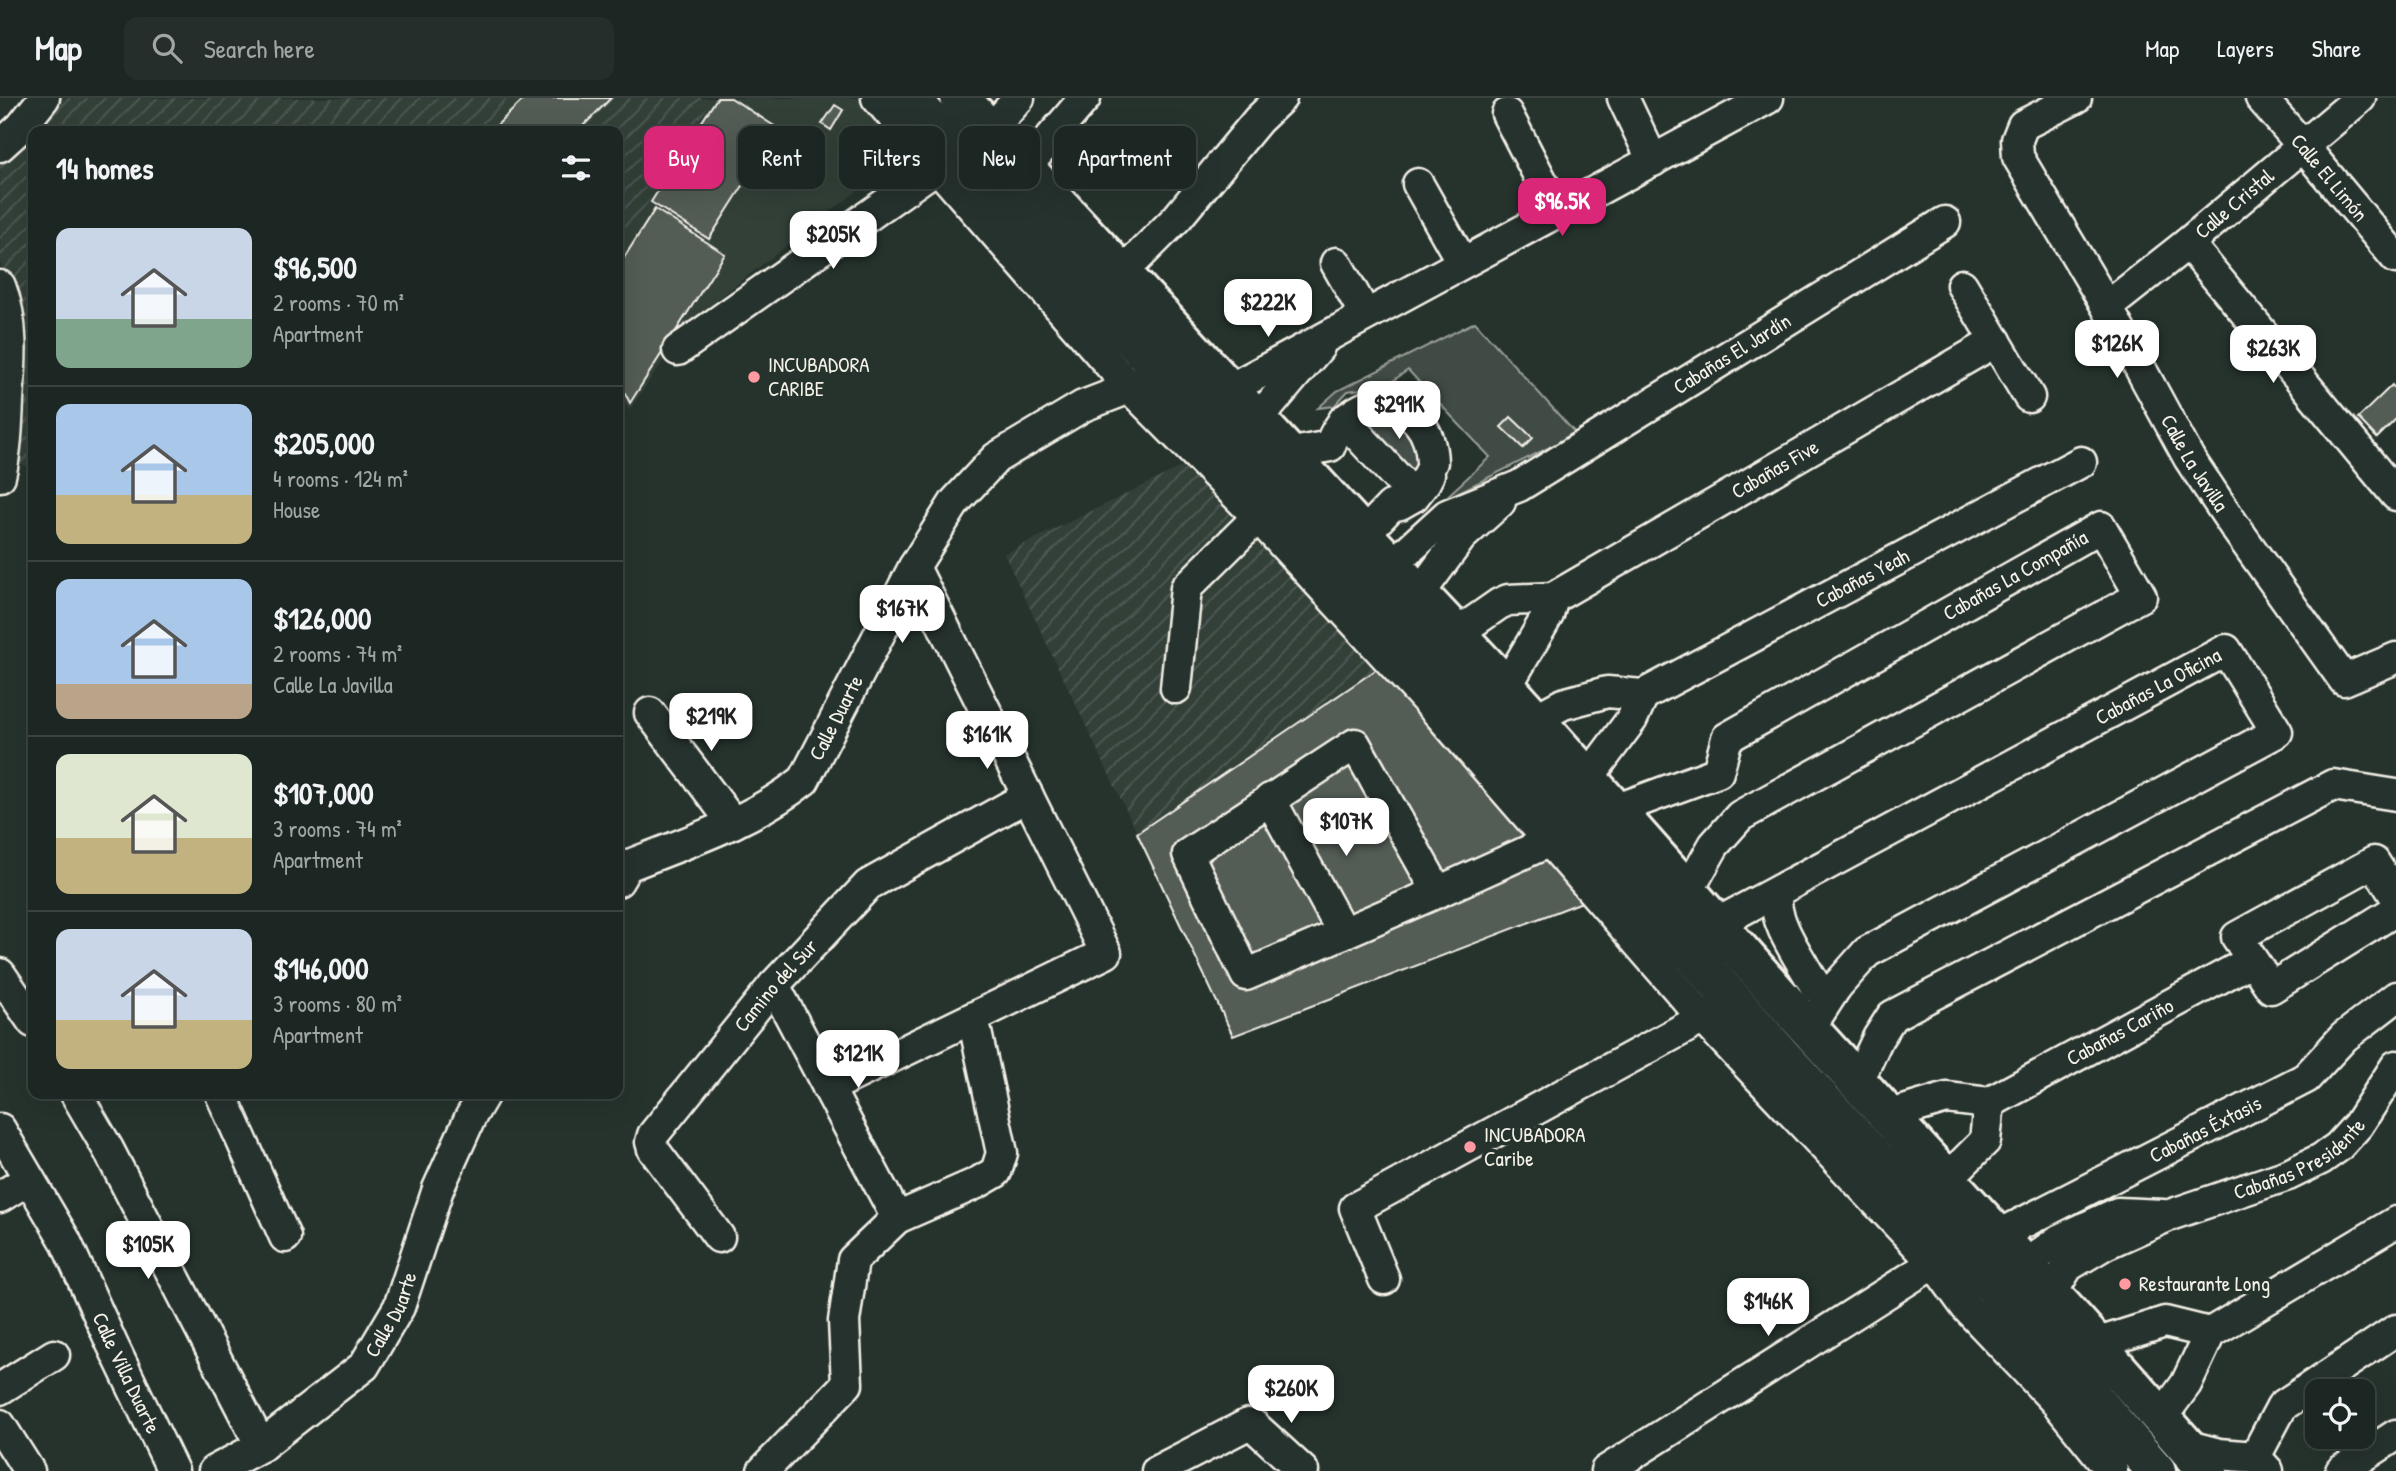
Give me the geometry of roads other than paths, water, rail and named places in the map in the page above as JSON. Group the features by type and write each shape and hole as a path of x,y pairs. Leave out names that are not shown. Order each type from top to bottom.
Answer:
{"main road":[{"path":"910,98 948,160 1165,375 1479,713 1566,834 1719,1010 1946,1256 2051,1350 2156,1471"},
{"path":"960,98 985,126"},
{"path":"1040,186 1506,687 1857,1083 2051,1294 2184,1445"}],"street":[{"path":"0,146 21,127 44,98"},
{"path":"877,98 948,160 1130,388 1258,517 1439,714 1566,834 1438,892 1246,975 1188,854 1355,744 1438,892"},
{"path":"994,126 1019,98"},
{"path":"1040,150 1085,98"},
{"path":"1122,273 1177,218 1258,120 1281,98"},
{"path":"1623,98 1653,161"},
{"path":"1230,389 1653,161 1725,108 1768,98"},
{"name":"Calle La Javilla","path":"2077,98 2024,125 2017,140 2018,157 2106,307 2189,458 2344,680 2396,658"},
{"name":"Calle El Limón","path":"2260,98 2396,258"},
{"name":"Calle Cristal","path":"2106,307 2188,243 2360,98"},
{"path":"1507,114 1557,211"},
{"path":"678,350 948,160"},
{"path":"1418,184 1462,262"},
{"name":"Cabañas El Jardín","path":"1419,594 1461,537 1519,486 1945,222"},
{"path":"2188,243 2396,495"},
{"path":"1336,263 1365,314"},
{"path":"1962,285 2029,397"},
{"path":"0,286 6,302 11,349 5,453 0,476"},
{"path":"1258,419 1331,333"},
{"name":"Cabañas Five","path":"1456,634 1508,600 1553,598 1996,341"},
{"name":"Calle Duarte","path":"623,871 733,823 790,791 804,780 914,566 955,502 996,458 1083,406 1165,375"},
{"path":"1288,453 1331,446 1334,434 1396,441 1391,506 1363,535"},
{"name":"Cabañas Yeah","path":"1643,695 2081,462"},
{"name":"Cabañas El Jardín","path":"1391,566 1447,515 1519,486"},
{"path":"1176,688 1186,588 1258,517"},
{"name":"Cabañas La Compañía","path":"1688,891 1714,845 1740,816 2141,596 2101,527 1727,738 1718,772"},
{"path":"828,1088 1106,953 914,566"},
{"path":"1506,687 1548,615 1553,598"},
{"name":"Cabañas La Oficina","path":"1716,924 2226,650 2277,732 1867,952 1836,987 1809,1029"},
{"path":"1535,719 1563,704 1607,692 1643,695 1632,719 1588,778"},
{"path":"650,713 733,823"},
{"path":"1615,810 1718,772 1740,816"},
{"path":"1857,1083 1878,1038 1892,1016 2333,785 2395,795"},
{"name":"Camino del Sur","path":"719,1237 653,1149 653,1135 774,985 868,885 1028,796"},
{"path":"1270,799 1343,933"},
{"path":"2396,897 2374,862 2237,937 2271,988 2396,910"},
{"path":"1777,892 1775,910 1778,919 1816,988 1827,991 1836,987"},
{"name":"Cabañas Cariño","path":"1989,1103 2251,961"},
{"path":"0,974 28,1015"},
{"path":"774,985 897,1218"},
{"name":"Cabañas Éxtasis","path":"1997,1236 2305,1079 2344,1037 2396,997"},
{"path":"1384,1279 1355,1208 1719,1010"},
{"path":"763,1471 847,1384 844,1321 853,1260 897,1218 996,1172 1002,1153 972,1018"},
{"name":"Cabañas Presidente","path":"2051,1294 2068,1266 2105,1244 2170,1215 2264,1184 2321,1159 2338,1147 2358,1125 2396,1066"},
{"path":"1947,1098 1985,1141"},
{"path":"1887,1115 1947,1098 1989,1103 1985,1141 1945,1180"},
{"path":"79,1099 108,1149 261,1446"},
{"path":"223,1099 285,1237"},
{"name":"Calle Duarte","path":"214,1471 261,1446 364,1366 398,1307 438,1189 481,1099"},
{"name":"Calle Villa Duarte","path":"0,1129 65,1240 111,1344 173,1471"},
{"path":"0,1197 29,1179"},
{"name":"Cabañas Presidente","path":"2024,1266 2059,1240 2118,1213 2170,1215"},
{"path":"2396,1222 2210,1333 2186,1384 2184,1445 2262,1464 2282,1406 2396,1330"},
{"path":"1606,1471 1946,1256 1966,1307 2057,1403 2112,1471"},
{"path":"2095,1344 2165,1322 2210,1333"},
{"path":"0,1389 54,1355"},
{"path":"1157,1471 1251,1424 1285,1466"},
{"path":"0,1425 29,1471"},
{"path":"2340,1471 2396,1435"}],"tunnel":[{"path":"1374,429 1389,415"},
{"path":"1390,446 1405,431"},
{"path":"1405,463 1420,449"}],"place":[{"name":"INCUBADORA CARIBE","path":"754,377"},
{"name":"INCUBADORA Caribe","path":"1470,1147"},
{"name":"Restaurante Long","path":"2125,1284"}]}
